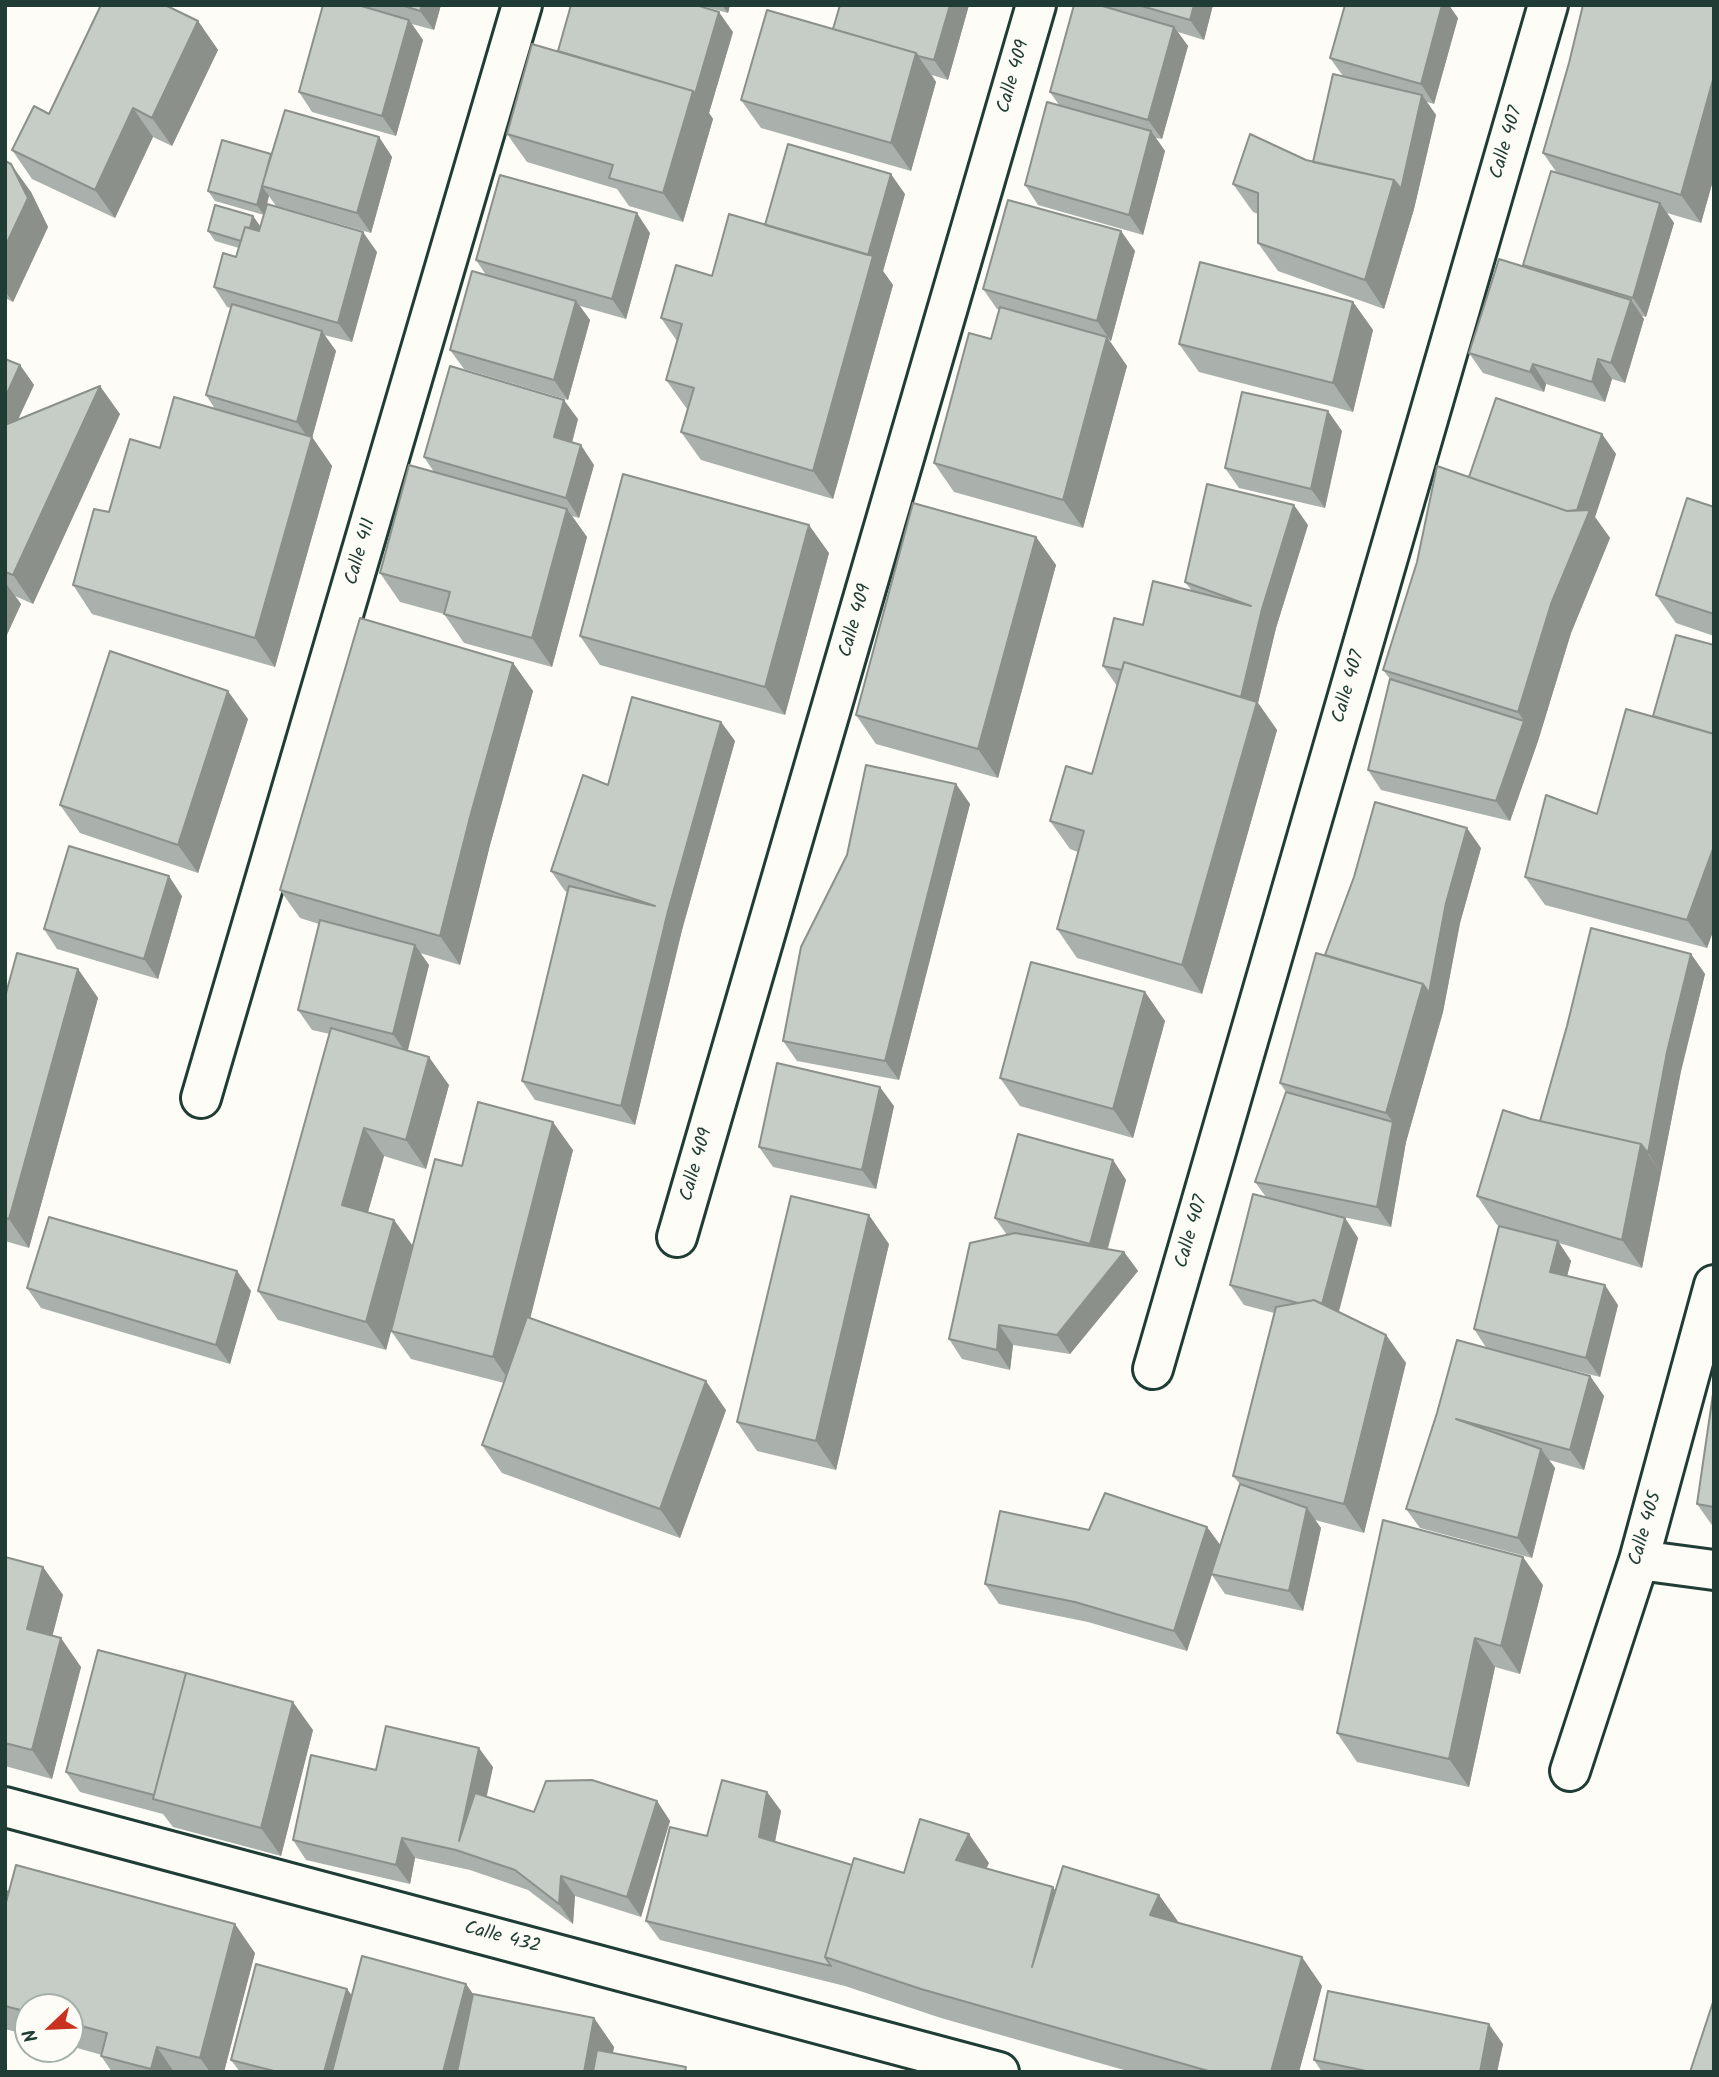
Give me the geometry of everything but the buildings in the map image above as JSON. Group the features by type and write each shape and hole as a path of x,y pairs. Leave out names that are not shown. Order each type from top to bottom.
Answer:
{"street":[{"name":"Calle 411","path":"201,1098 522,5"},
{"name":"Calle 409","path":"677,1237 1036,5"},
{"name":"Calle 407","path":"1153,1369 1548,5"},
{"name":"Calle 405","path":"1570,1771 1639,1560 1714,1285"},
{"path":"1639,1560 1714,1570"},
{"name":"Calle 432","path":"5,1807 999,2072"}]}
